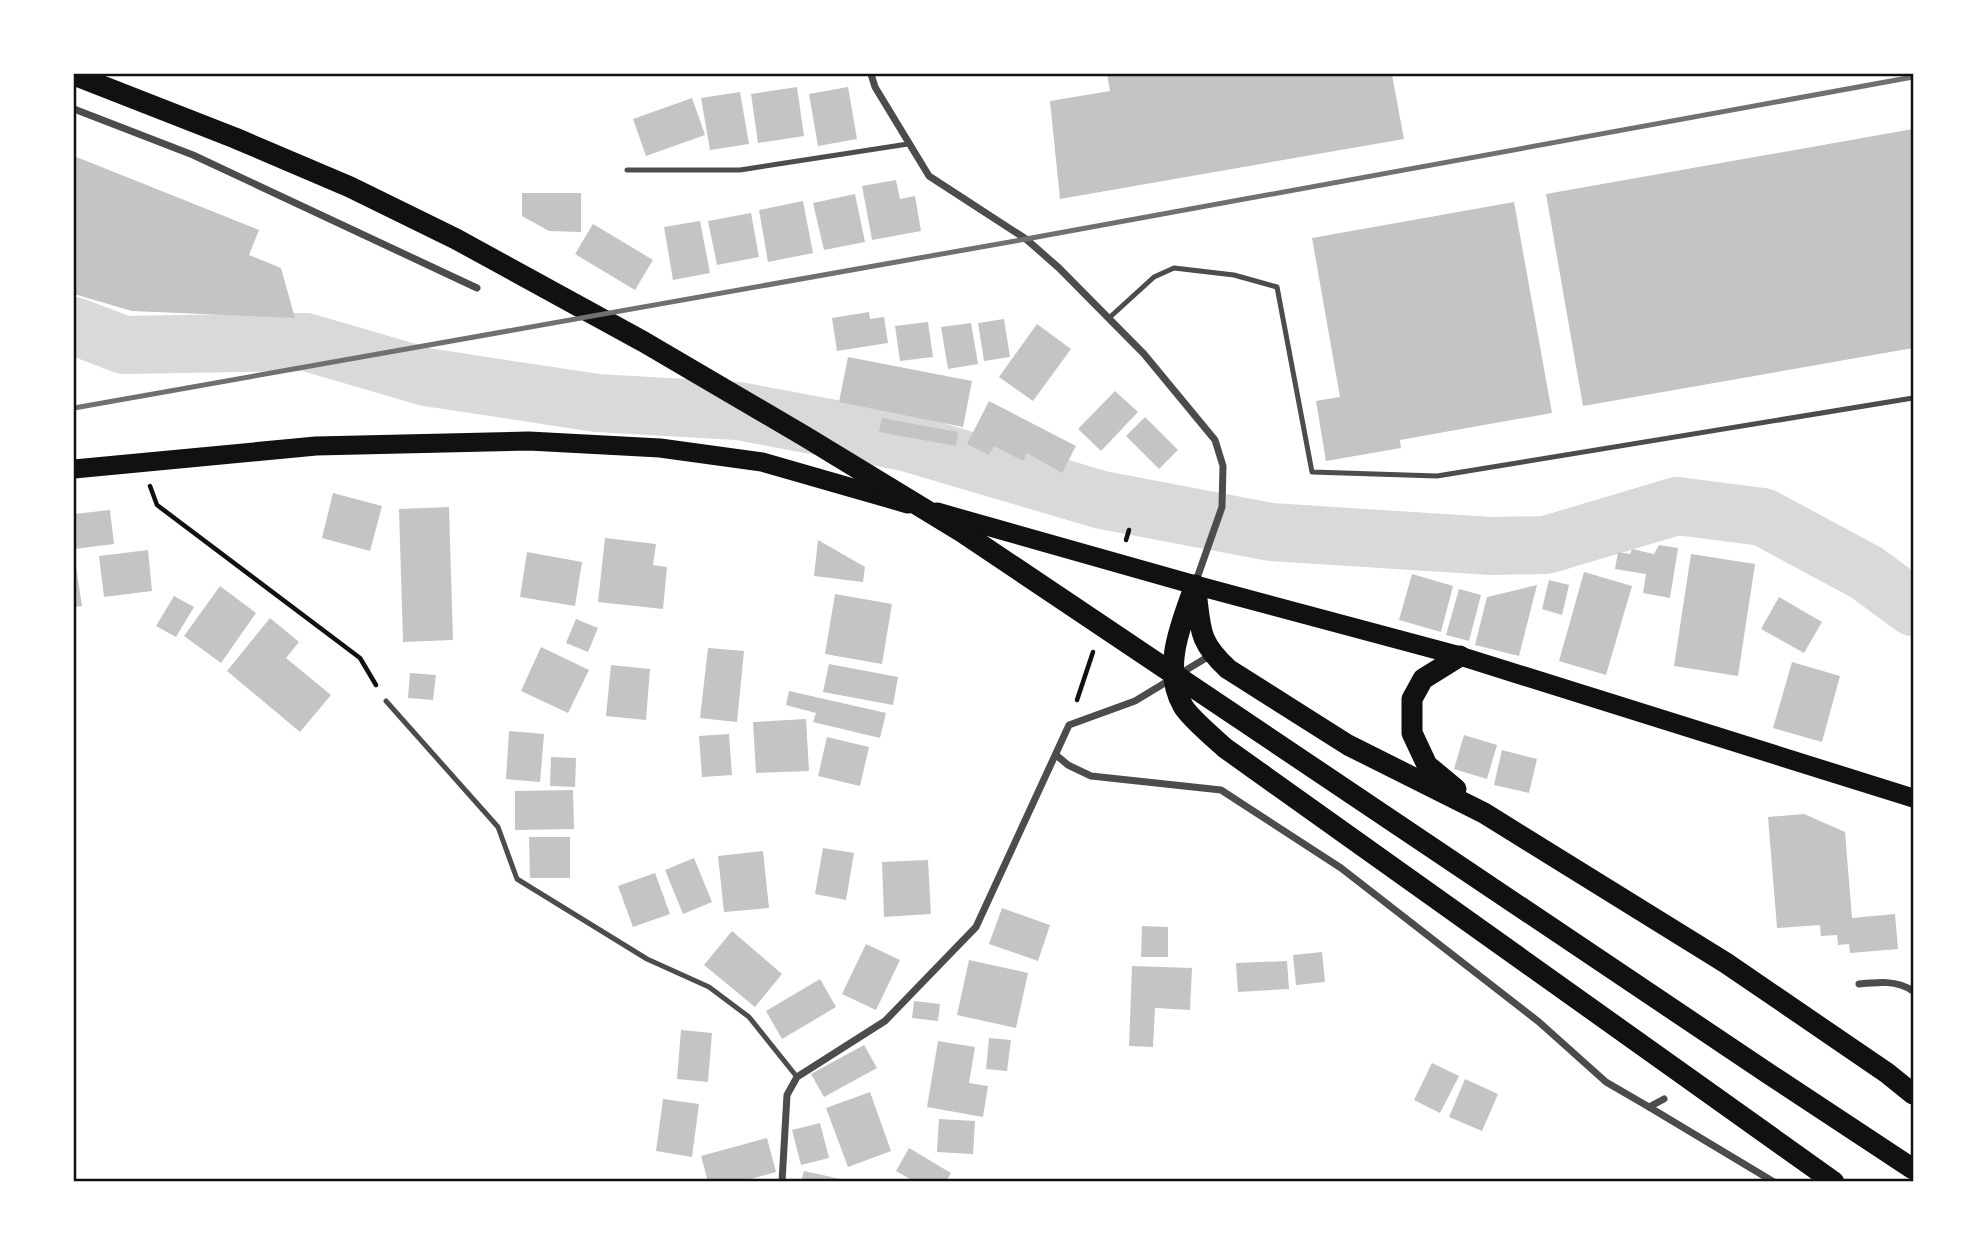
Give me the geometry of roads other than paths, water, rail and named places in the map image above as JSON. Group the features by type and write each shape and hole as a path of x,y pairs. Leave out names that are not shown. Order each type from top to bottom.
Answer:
{"highway":[{"path":"74,75 248,143 350,187 456,239 632,336 806,437 962,532 1913,1169"},
{"path":"74,469 316,446 529,441 660,448 762,462 1195,585 1460,656 1913,799"},
{"path":"1195,585 1176,640 1172,675 1183,706 1224,748 1834,1181"},
{"path":"1195,585 1202,637 1212,654 1228,669 1348,745 1484,813 1726,964 1887,1073 1913,1094"},
{"path":"1460,656 1423,679 1412,699 1412,733 1427,765 1484,813"}],"street":[{"path":"871,74 875,87 929,176 1026,239 1059,268 1144,354 1215,440 1223,466 1222,507 1195,585"},
{"path":"74,109 193,155 477,288"},
{"path":"782,1181 787,1095 797,1077 885,1021 976,928 1069,724 1135,701 1172,675 1212,654"},
{"path":"1056,755 1068,765 1091,776 1221,790 1341,868 1539,1022 1606,1082 1774,1181"},
{"path":"1859,984 1884,982 1907,986 1913,991"},
{"path":"1649,1107 1664,1099"}],"lane":[{"path":"627,170 740,170 908,144"},
{"path":"1109,318 1154,277 1174,268 1234,275 1277,287 1312,472 1437,476 1913,398"},
{"path":"386,701 498,827 517,879 647,959 709,987 750,1017 797,1077"}],"waterway":[{"path":"74,326 124,345 306,342 426,377 597,403 738,411 905,442 1102,500 1271,532 1491,546 1546,545 1677,506 1763,517 1867,573 1913,607"}],"railway":[{"path":"74,408 1026,239 1913,77"}]}
